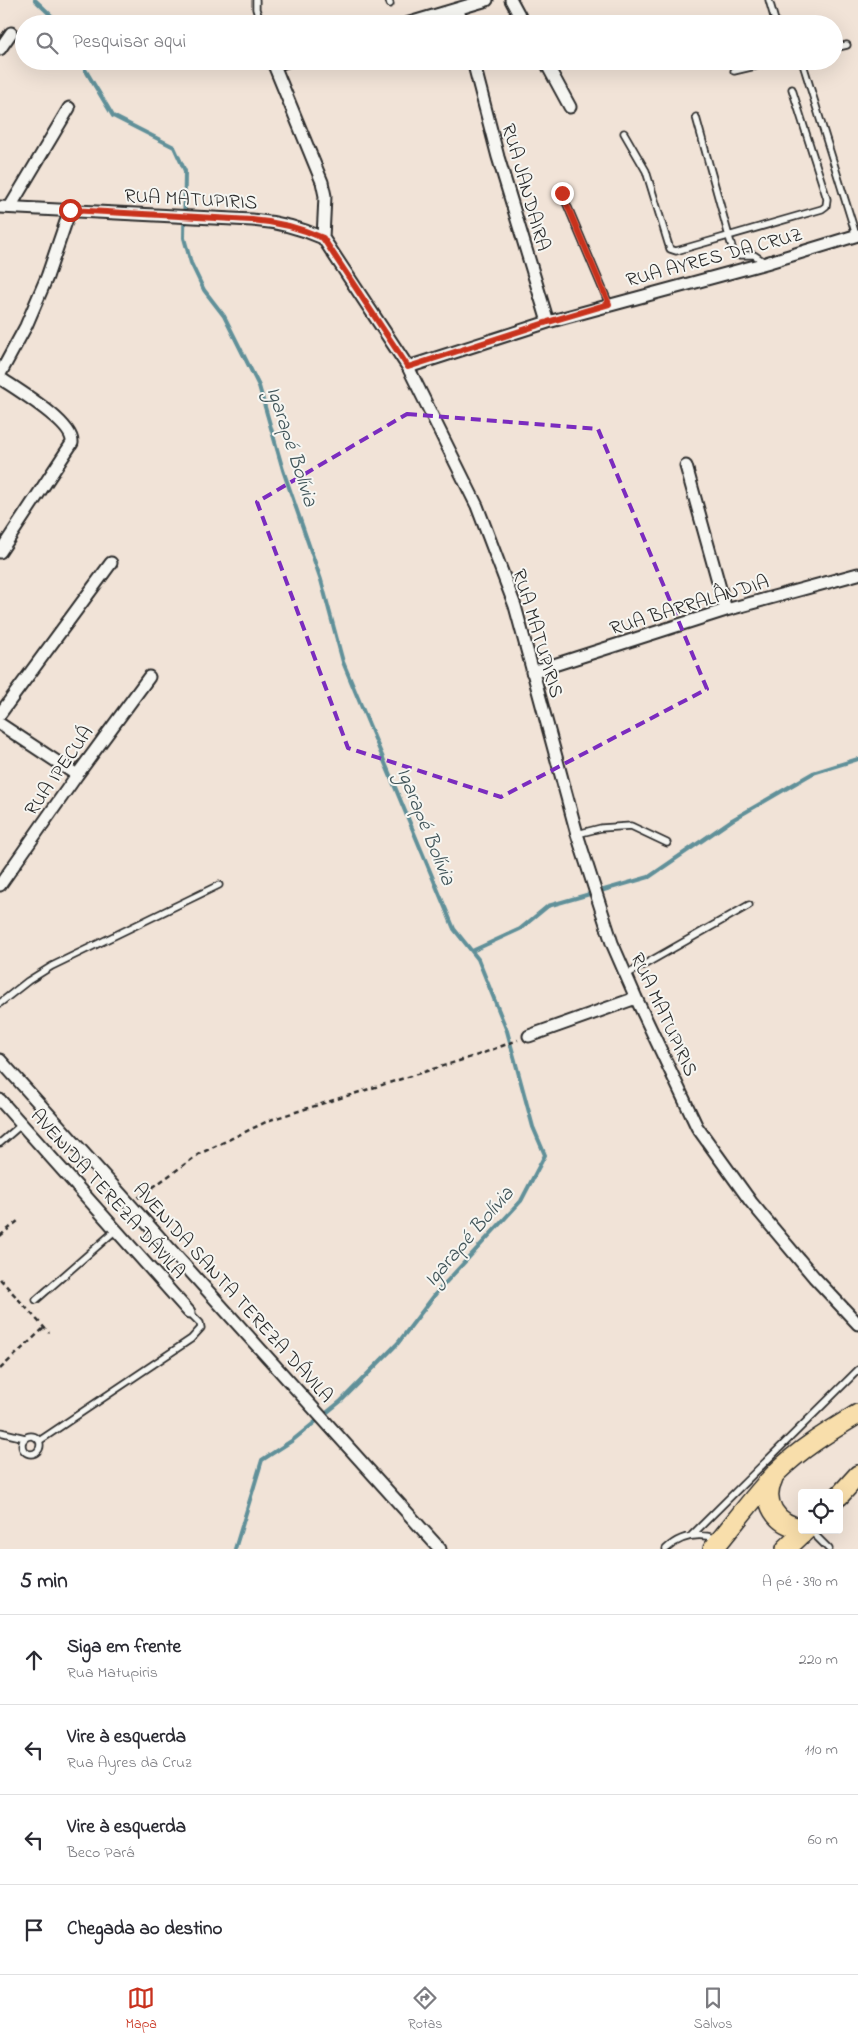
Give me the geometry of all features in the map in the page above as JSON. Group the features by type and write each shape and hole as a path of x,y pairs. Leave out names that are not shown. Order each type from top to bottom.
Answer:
{"highway":[{"path":"717,1544 776,1473 796,1455 821,1437 858,1414"},
{"path":"776,1473 769,1485 768,1499 770,1506 799,1538"},
{"path":"843,1491 858,1474"}],"street":[{"path":"433,15 463,5 487,0"},
{"path":"511,0 519,15"},
{"path":"0,49 11,33"},
{"path":"277,70 322,182 325,196 323,238"},
{"name":"RUA JANDAIRA","path":"475,70 498,157 548,322"},
{"path":"550,70 570,107"},
{"path":"4,209 69,108"},
{"name":"RUA MATUPIRIS","path":"4,209 70,210 279,222 302,228 323,238 408,367 477,506 515,606 577,834 612,943 636,998 702,1135 751,1202 814,1277 858,1324"},
{"path":"0,552 68,448 72,438 69,432 43,407 0,376 26,326 47,278 70,210"},
{"name":"RUA AYRES DA CRUZ","path":"408,367 609,304 766,263 857,235"},
{"path":"686,466 726,610"},
{"path":"0,714 111,563"},
{"name":"RUA BARRALÂNDIA","path":"532,672 726,610 858,574"},
{"name":"RUA IPECUÁ","path":"0,886 76,775 148,677"},
{"path":"0,724 76,775"},
{"path":"529,1036 636,998"},
{"name":"AVENIDA SANTA TEREZA DÁVILA","path":"0,1060 128,1205 440,1549"},
{"name":"AVENIDA TEREZA DÁVILA","path":"0,1100 189,1312"}],"lane":[{"path":"256,0 258,15"},
{"path":"769,0 773,15"},
{"path":"843,46 847,45"},
{"path":"734,71 738,70"},
{"path":"805,70 857,235"},
{"path":"624,133 646,171 670,249 676,250 822,209 826,206 827,199 792,89"},
{"path":"696,118 733,251 736,255 754,255 766,263"},
{"path":"562,193 609,304"},
{"path":"577,834 601,828 631,826 667,843"},
{"path":"0,1003 28,981 52,966 219,885"},
{"path":"626,975 749,904"},
{"path":"0,1143 22,1124"},
{"path":"36,1300 116,1230"},
{"path":"39,1440 191,1339 201,1328 200,1324 189,1312"},
{"path":"666,1549 675,1542 692,1535 858,1370"},
{"path":"0,1432 25,1438 32,1436 39,1440"},
{"path":"25,1438 22,1446 24,1452 30,1454 38,1452 39,1440"},
{"path":"692,1535 707,1536 717,1544"},
{"path":"799,1538 828,1549"}],"path":[{"path":"128,1205 199,1154 270,1120 491,1050 529,1036"},
{"path":"0,1236 19,1220"},
{"path":"0,1279 48,1333"},
{"path":"0,1368 44,1328"}],"highlighted area":[{"path":"407,414 598,429 707,689 501,797 348,748 257,502"}],"waterway":[{"name":"Igarapé Bolívia","path":"35,0 51,15"},
{"name":"Igarapé Bolívia","path":"85,70 113,116 174,147 185,171 184,238 191,263 204,290 224,316 259,386 283,470 321,580 343,662 454,929 478,959 507,1031 533,1127 545,1155 521,1201 437,1292 398,1343 341,1401 293,1440 262,1460 235,1549"},
{"path":"472,951 520,929 548,906 649,877 732,820 813,773 858,759"}],"route":[{"path":"70,210 279,222 302,228 323,238 408,367 609,304 562,193"}]}
